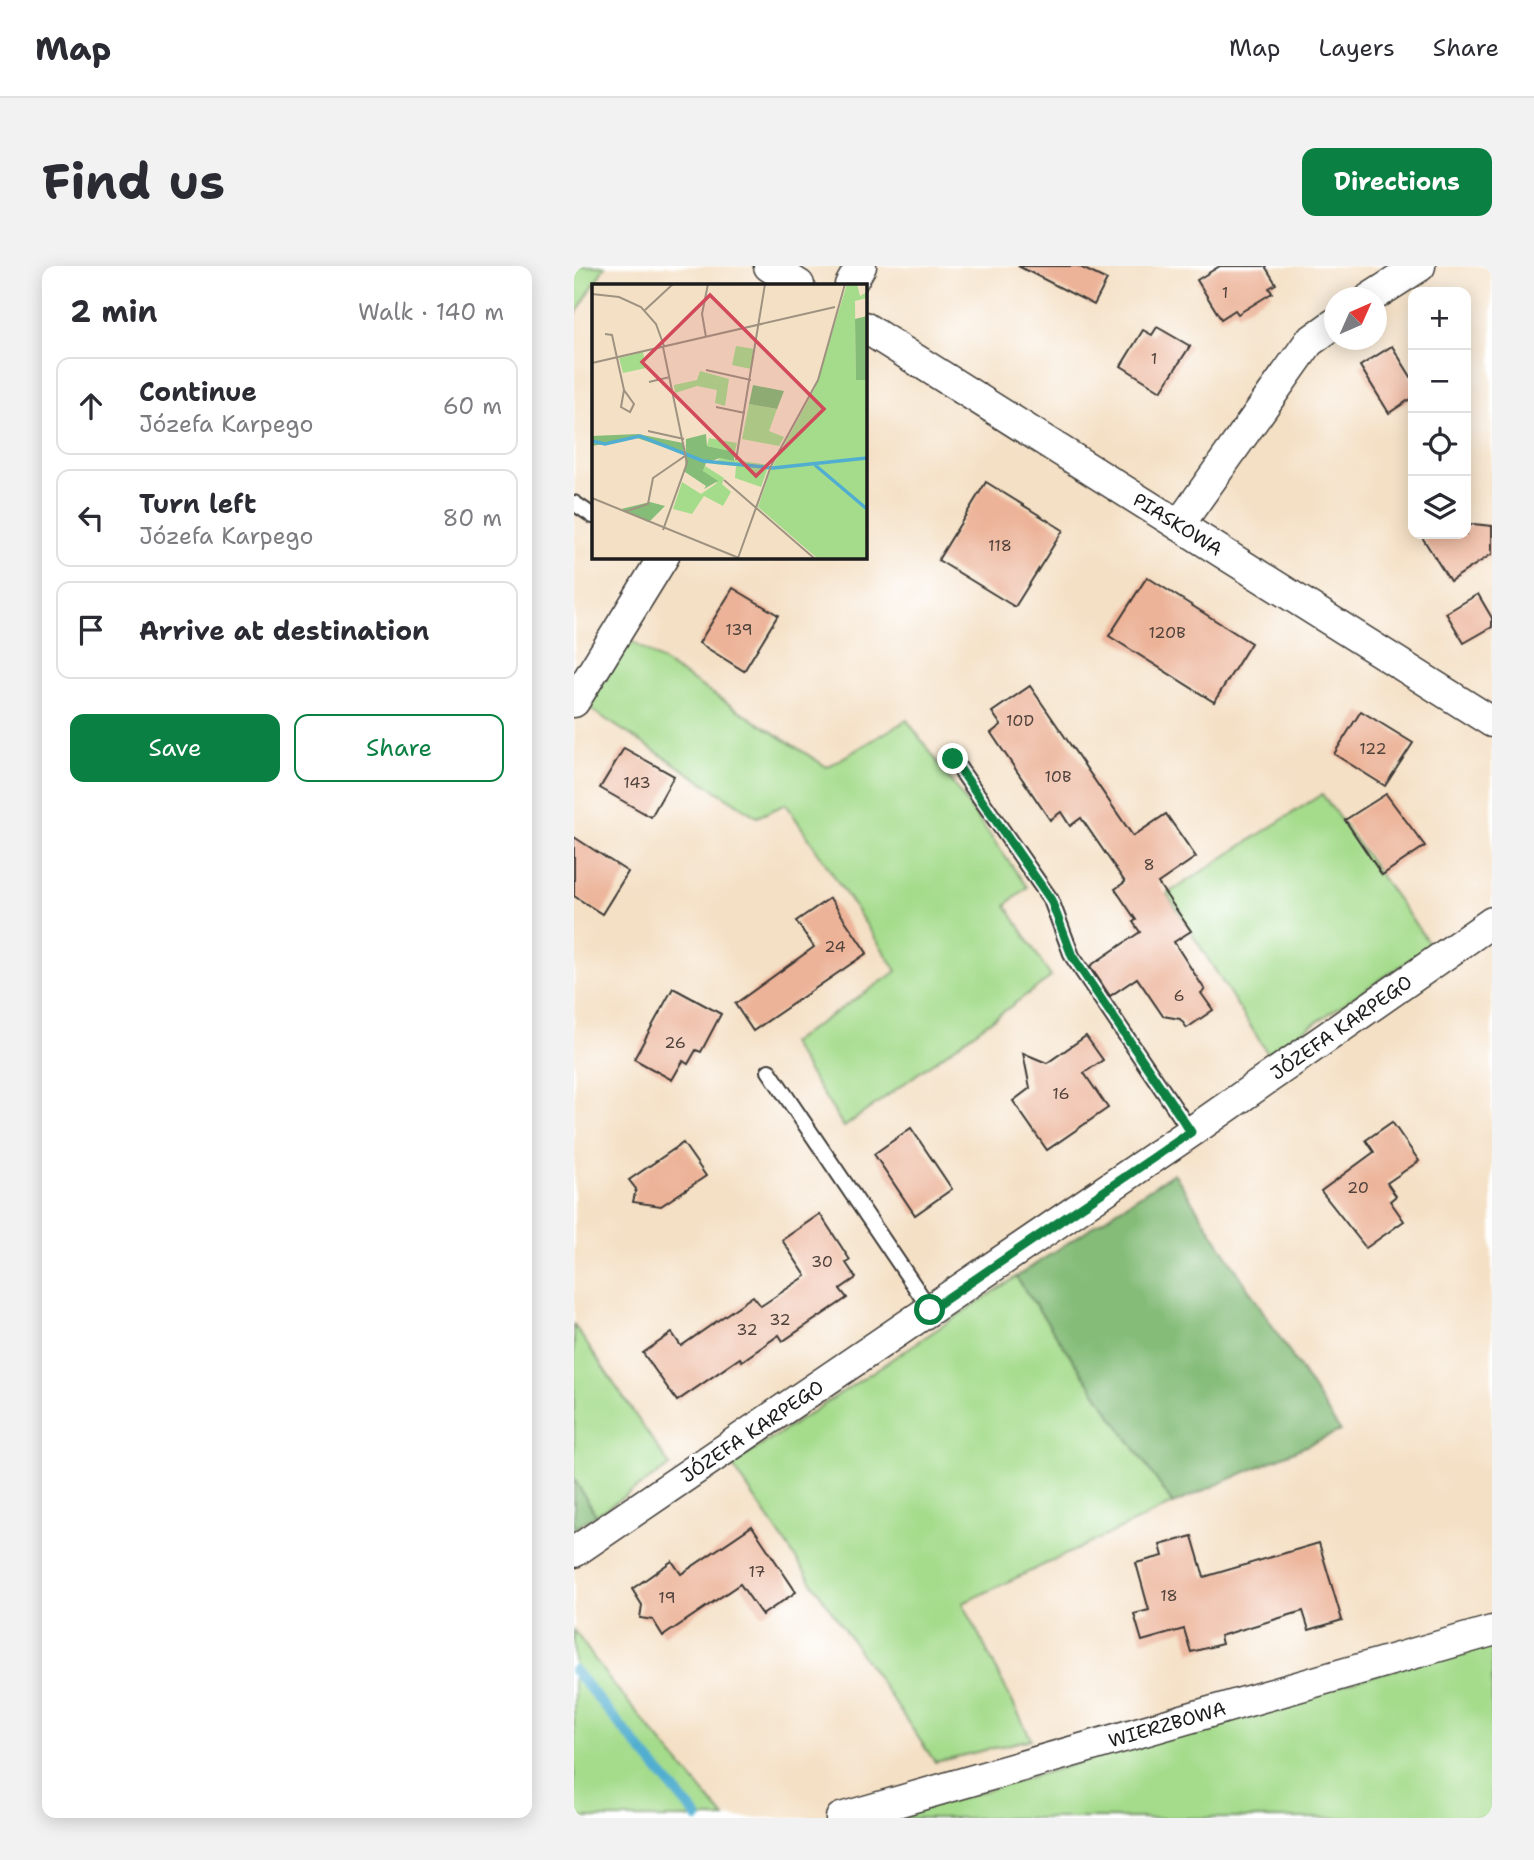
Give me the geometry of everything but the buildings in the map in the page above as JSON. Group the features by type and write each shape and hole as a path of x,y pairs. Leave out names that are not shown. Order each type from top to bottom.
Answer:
{"street":[{"path":"769,266 797,284"},
{"path":"851,284 861,266"},
{"path":"1387,287 1420,266"},
{"name":"PIASKOWA","path":"866,328 1492,722"},
{"path":"1179,525 1309,342 1324,332"},
{"path":"574,702 660,558"},
{"name":"JÓZEFA KARPEGO","path":"574,1552 1191,1132 1492,922"},
{"name":"WIERZBOWA","path":"841,1818 1492,1631"}],"lane":[{"path":"574,503 592,515"},
{"path":"953,759 1051,900 1072,956 1191,1132"},
{"path":"769,1071 930,1310"}],"green space":[{"path":"574,266 605,266 592,284 574,317"},
{"path":"631,641 827,767 907,720 1027,887 1006,905 1051,977 844,1127 790,1043 897,971 786,804 757,817 587,707"},
{"path":"1322,794 1431,946 1268,1054 1167,894"},
{"path":"1174,1173 1340,1431 1173,1504 1016,1277"},
{"path":"1016,1277 1173,1504 963,1603 1031,1739 935,1762 732,1465"},
{"path":"574,1325 670,1466 596,1515 574,1479"},
{"path":"574,1479 596,1515 574,1529"},
{"path":"574,1630 608,1678 725,1818 574,1818"},
{"path":"1492,1640 1492,1818 892,1818"}],"waterway":[{"path":"574,1670 698,1818"}],"route":[{"path":"930,1310 1191,1132 1072,956 1051,900 953,759"}]}
